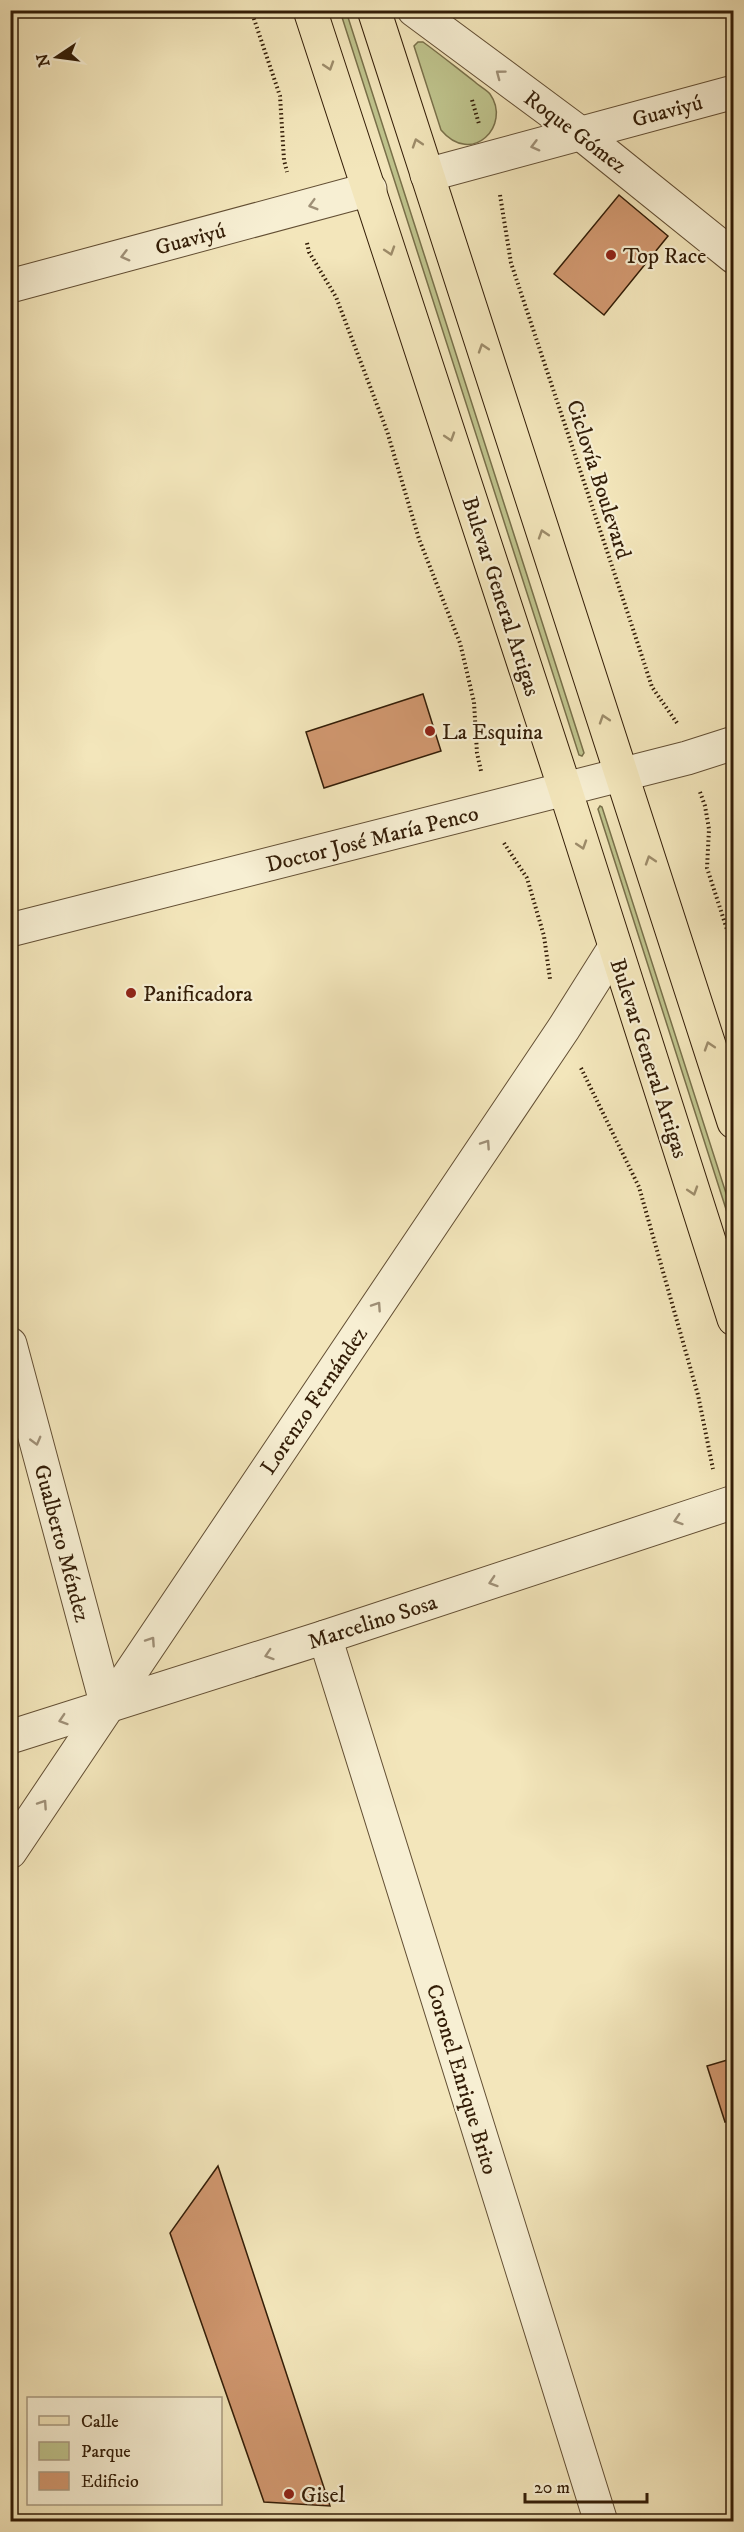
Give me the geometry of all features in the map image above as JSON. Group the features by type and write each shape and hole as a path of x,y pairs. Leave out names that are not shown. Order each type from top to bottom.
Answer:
{"main road":[{"name":"Bulevar General Artigas","path":"310,10 565,789 734,1319"},
{"path":"374,10 734,1122"}],"street":[{"name":"Roque Gómez","path":"414,10 580,133 734,257"},
{"name":"Guaviyú","path":"427,175 734,92"},
{"name":"Guaviyú","path":"10,286 370,189"},
{"name":"Doctor José María Penco","path":"10,930 622,775 734,743"},
{"name":"Lorenzo Fernández","path":"10,1852 564,1028 615,947"},
{"name":"Gualberto Méndez","path":"10,1344 107,1706"},
{"name":"Marcelino Sosa","path":"10,1737 325,1637 734,1502"},
{"name":"Coronel Enrique Brito","path":"325,1637 601,2522"}],"path":[{"name":"Ciclovía Boulevard","path":"470,94 503,206 511,263 652,687 676,721 705,806 709,829 707,868 734,951"}],"green space":[{"path":"340,11 346,11 584,753 582,756 579,755"},
{"path":"418,42 423,42 490,94 495,106 496,118 485,138 476,143 465,144 453,140 441,130 414,46"},
{"path":"600,806 733,1215 733,1231 598,809"}],"building":[{"name":"Top Race","path":"619,195 668,236 604,315 554,274"},
{"path":"423,694 441,751 324,788 306,732"},
{"path":"734,2058 734,2119 725,2122 707,2066"},
{"path":"218,2166 330,2506 264,2502 170,2233"}],"place":[{"name":"Top Race","path":"611,255"},
{"name":"La Esquina","path":"430,731"},
{"name":"Panificadora","path":"131,993"},
{"name":"Gisel","path":"289,2494"}]}
